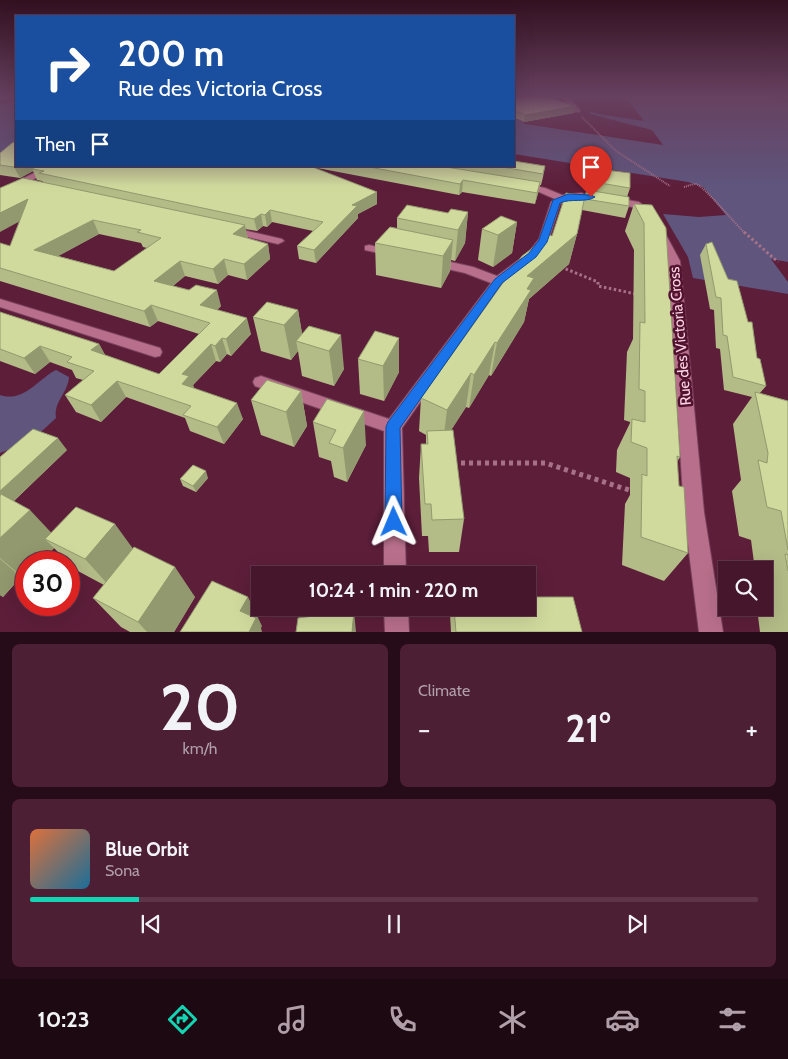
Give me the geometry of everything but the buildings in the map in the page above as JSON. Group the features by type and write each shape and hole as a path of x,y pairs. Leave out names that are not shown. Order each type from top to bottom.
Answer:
{"street":[{"path":"0,194 53,167"},
{"path":"20,184 39,188"},
{"path":"395,566 393,427 499,281 532,255 544,240 556,202 561,198 542,190 513,185"},
{"name":"Rue des Victoria Cross","path":"561,198 582,196 640,206 654,219 674,261 694,512 711,632"},
{"path":"220,228 278,241"},
{"path":"369,248 405,256"},
{"path":"423,260 468,270 499,281"},
{"path":"0,303 156,352"},
{"path":"261,382 393,427"},
{"path":"396,616 397,632"}],"path":[{"path":"591,126 616,151 670,186"},
{"path":"684,187 695,184 703,187 733,221 771,258 778,262"},
{"path":"532,255 598,282 598,286 643,296"},
{"path":"450,463 545,463 638,493"}],"shaded area":[{"path":"0,126 15,126 15,151 0,158"},
{"path":"515,126 541,126 663,145 652,130 638,126 788,126 788,262 771,259 788,282 788,294 693,278 688,257 663,214 699,217 726,215 703,187 688,182 515,154"},
{"path":"56,370 69,377 57,407 56,418 42,431 25,436 8,450 0,453 0,395 9,397 24,393"}],"route":[{"path":"394,522 393,427 499,281 532,255 544,240 556,202 568,196 591,197"}]}
